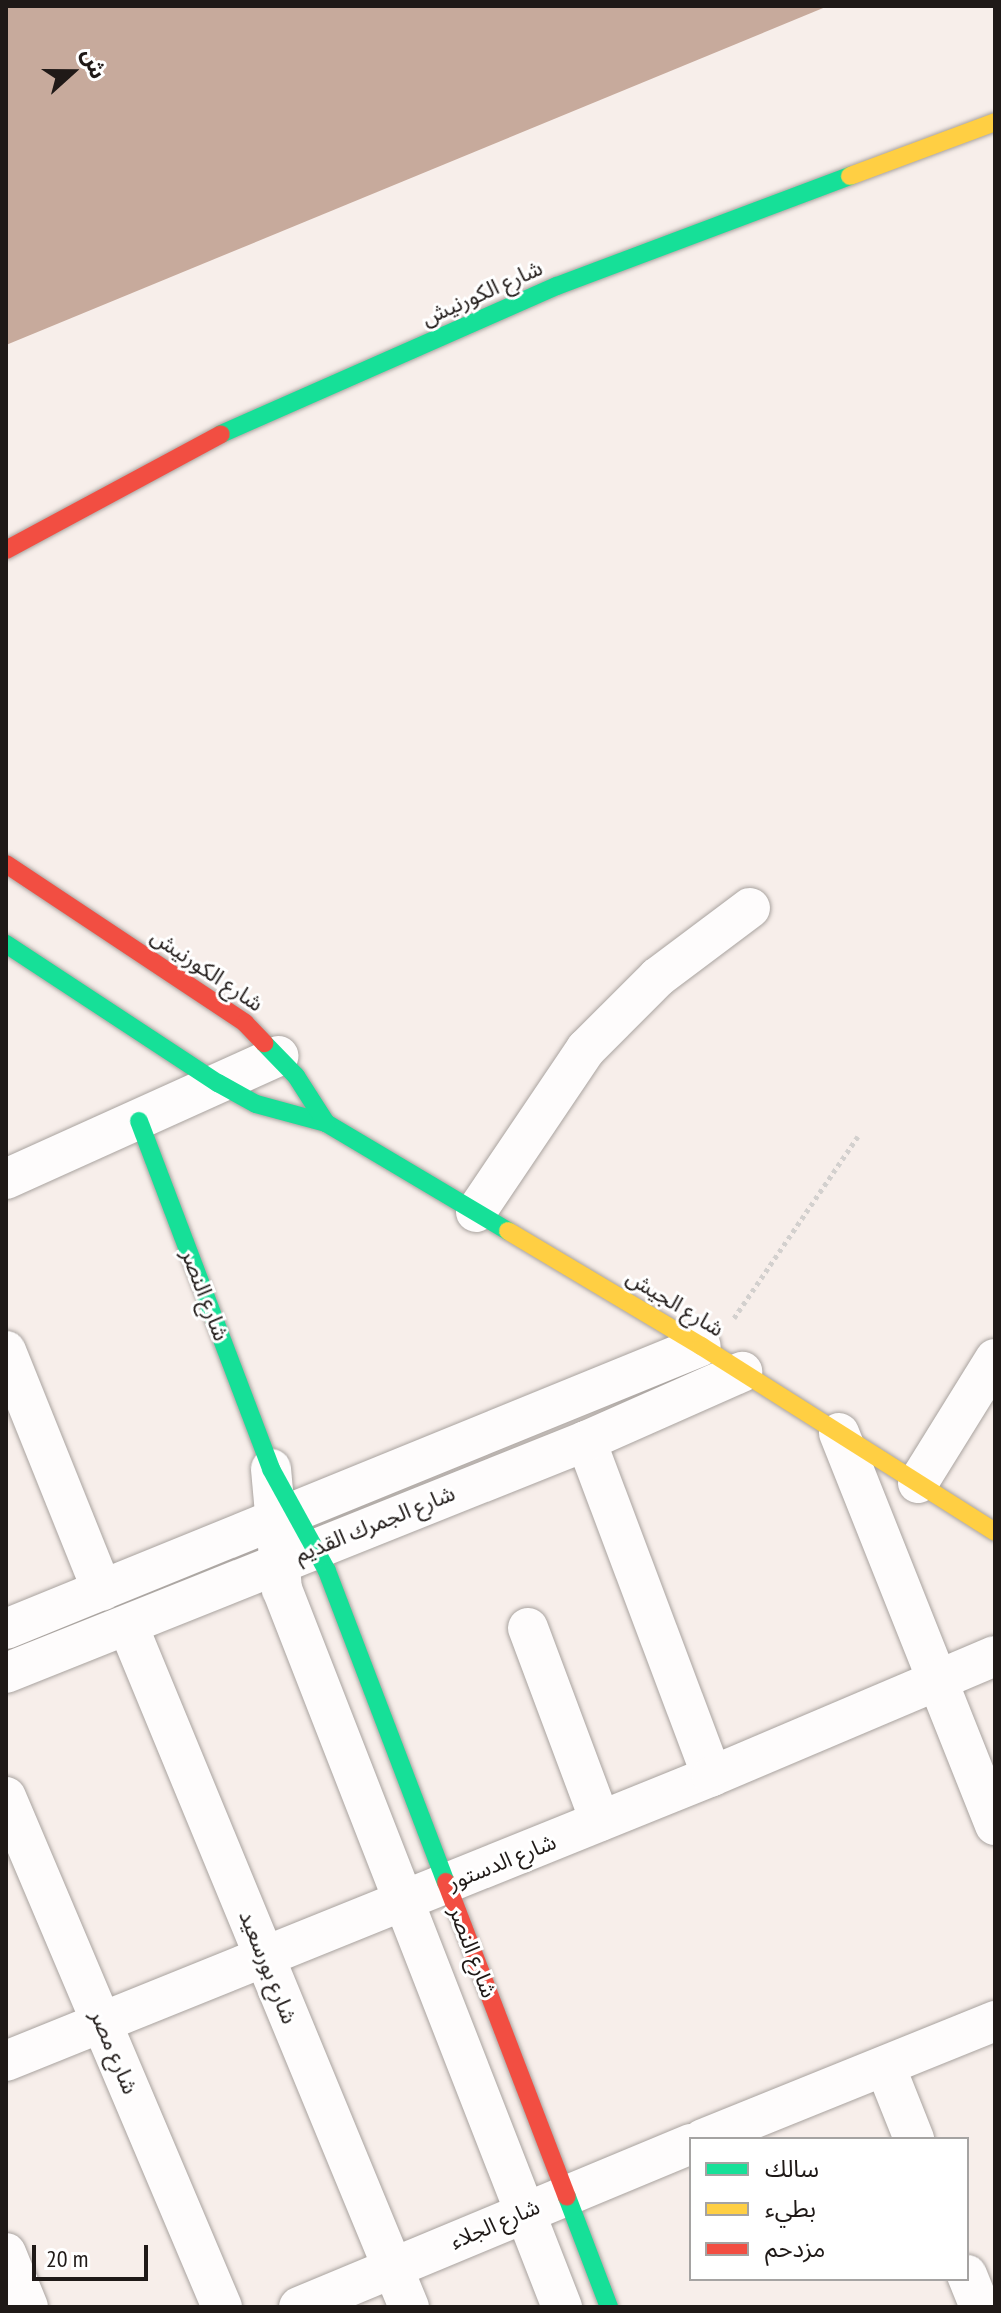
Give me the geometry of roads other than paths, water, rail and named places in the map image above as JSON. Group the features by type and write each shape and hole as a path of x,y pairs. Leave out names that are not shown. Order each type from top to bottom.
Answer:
{"street":[{"name":"شارع الكورنيش","path":"6,550 223,433 557,286 995,122"},
{"name":"شارع الكورنيش","path":"6,864 245,1023 279,1056 326,1123"},
{"path":"476,1212 586,1049 658,977 750,908"},
{"path":"6,944 218,1083 267,1108 326,1123"},
{"path":"6,1179 279,1056"},
{"name":"شارع النصر","path":"139,1121 286,1515 315,1547 609,2307"},
{"name":"شارع الجيش","path":"326,1123 718,1356 995,1532"},
{"path":"6,1351 102,1590"},
{"name":"شارع الجمرك القديم","path":"6,1673 586,1441 718,1356"},
{"name":"شارع الجمرك القديم","path":"6,1629 286,1515 718,1356"},
{"path":"918,1483 995,1359"},
{"path":"839,1433 995,1825"},
{"path":"586,1441 712,1776"},
{"name":"شارع النصر","path":"286,1515 278,1562 282,1589 562,2307"},
{"name":"شارع بورسعيد","path":"128,1626 409,2307"},
{"path":"528,1628 600,1821"},
{"name":"شارع الدستور","path":"6,2061 712,1776 995,1656"},
{"name":"شارع مصر","path":"6,1797 222,2307"},
{"path":"708,2137 995,2021"},
{"path":"885,2066 913,2137"},
{"name":"شارع الجلاء","path":"299,2307 689,2145"},
{"path":"6,2253 28,2307"},
{"path":"969,2280 980,2307"}]}
